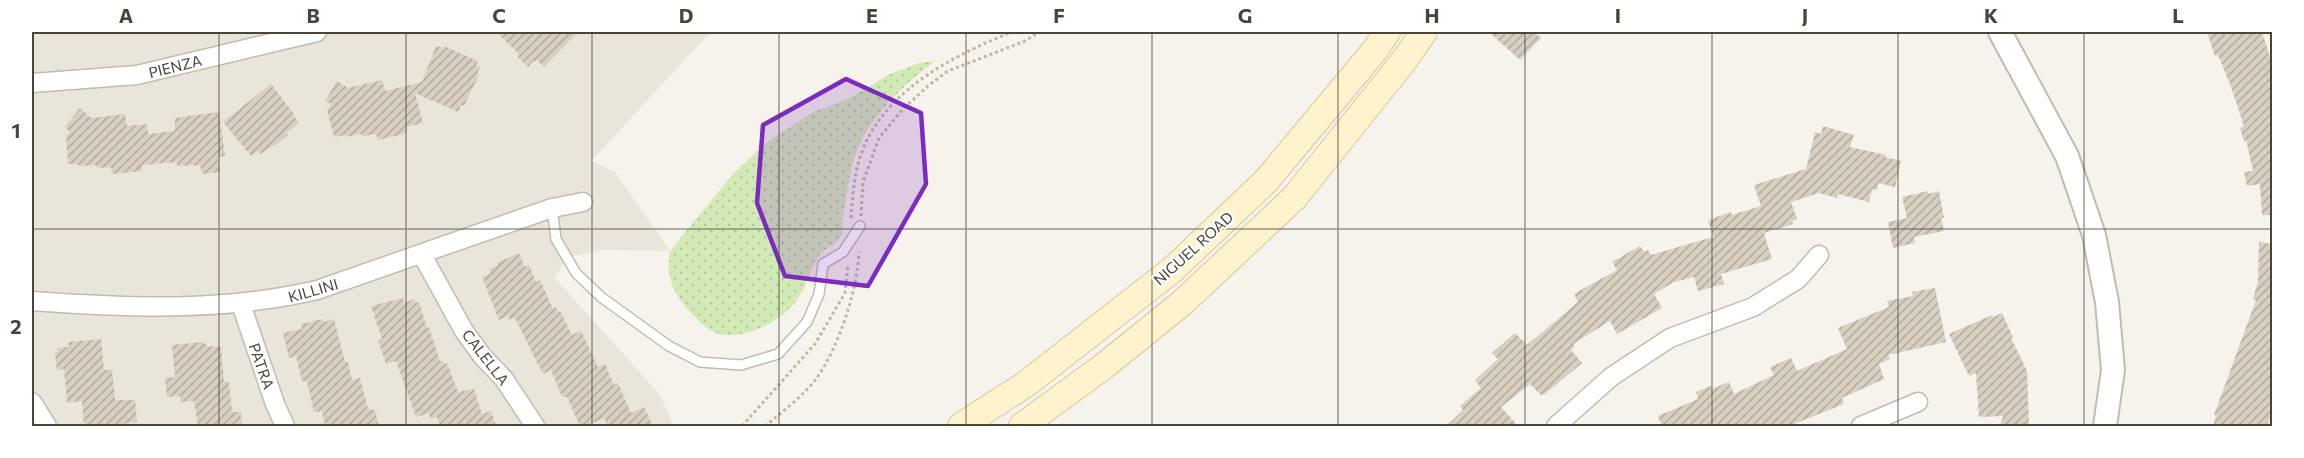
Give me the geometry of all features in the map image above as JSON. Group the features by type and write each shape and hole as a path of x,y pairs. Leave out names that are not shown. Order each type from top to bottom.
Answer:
{"main road":[{"name":"NIGUEL ROAD","path":"961,426 1051,364 1180,262 1266,181 1375,50 1387,32"},
{"path":"1022,426 1104,366 1182,303 1294,198 1403,62 1424,32"}],"street":[{"name":"PIENZA","path":"32,83 137,75 317,32"},
{"path":"2000,32 2067,156 2094,235 2107,302 2113,370 2105,426"},
{"name":"KILLINI","path":"32,301 129,307 241,304 279,299 317,290 422,255 552,208 583,202"},
{"name":"CALELLA","path":"422,255 464,331 483,357 504,379 535,426"},
{"path":"1556,426 1611,377 1670,338 1753,307 1798,279 1820,255"},
{"name":"PATRA","path":"241,304 275,404 285,426"},
{"path":"32,402 47,426"},
{"path":"1861,426 1918,402"}],"lane":[{"path":"552,208 556,239 566,258 576,273 601,297 669,346 700,362 741,365 778,354 807,322 819,294 823,264 843,252 860,226"}],"path":[{"path":"765,426 815,379 827,360 853,296 858,264 863,182 879,138 928,84 948,71 1025,41 1039,32"}],"highlighted area":[{"path":"846,79 921,113 926,184 868,286 785,276 757,203 763,125"}],"shaded area":[{"path":"32,32 714,32 706,37 591,161 615,172 670,251 602,250 566,258 555,278 661,396 673,426 32,426"}],"green space":[{"path":"935,61 894,97 876,118 861,141 849,178 842,234 819,256 802,292 793,305 766,325 746,333 720,334 702,324 685,306 672,285 669,269 670,251 733,174 766,143 813,112 848,99 890,74 919,63"}],"building":[{"path":"496,32 578,32 544,67 537,60 528,67 517,56 519,54"},
{"path":"1489,32 1534,32 1541,38 1520,60"},
{"path":"2207,32 2262,32 2272,63 2272,215 2262,215 2260,184 2247,186 2244,172 2253,171 2246,140 2244,141 2240,128 2244,126 2230,84 2218,55 2215,56"},
{"path":"436,46 443,48 444,46 478,61 476,65 480,67 477,74 479,75 464,106 461,105 458,112 415,93 423,123 406,127 407,133 378,140 376,134 334,137 327,110 331,104 325,101 337,81 348,88 382,80 385,91 422,82"},
{"path":"271,84 299,123 278,143 260,154 258,151 251,156 223,122"},
{"path":"80,108 91,118 125,114 127,126 147,124 148,134 175,131 175,118 219,112 225,156 218,157 220,172 202,174 200,165 177,166 177,162 142,165 142,171 112,174 111,167 99,168 95,165 68,164 66,136 70,132 65,127"},
{"path":"1823,126 1854,135 1850,147 1886,155 1885,157 1901,161 1895,187 1878,183 1877,190 1872,189 1869,202 1838,194 1837,198 1819,193 1791,202 1797,219 1792,221 1793,224 1764,233 1772,259 1721,274 1724,284 1698,291 1694,277 1674,282 1654,294 1662,308 1617,334 1610,321 1573,344 1575,346 1571,350 1582,363 1545,394 1541,395 1530,384 1501,407 1518,426 1446,426 1463,410 1460,406 1481,388 1475,380 1498,359 1492,353 1515,333 1527,345 1578,302 1574,294 1617,270 1612,262 1640,246 1644,252 1648,250 1651,255 1713,237 1708,220 1731,212 1732,215 1761,206 1754,185 1806,169 1815,132 1821,134"},
{"path":"1928,191 1928,194 1939,191 1944,231 1914,237 1915,243 1893,248 1888,222 1907,218 1902,197"},
{"path":"2259,242 2272,244 2272,412 2267,426 2213,426 2216,416 2214,415 2256,300 2253,299 2258,281"},
{"path":"519,253 525,267 529,265 536,282 540,280 553,309 556,307 558,312 560,311 572,335 581,331 598,367 605,364 614,385 618,383 631,413 644,407 653,426 601,426 606,424 605,418 580,426 567,397 562,397 551,370 543,374 515,318 510,320 508,316 499,320 482,277 491,273 489,269 498,265 497,263"},
{"path":"1935,288 1946,342 1888,355 1890,359 1879,364 1884,379 1842,398 1844,404 1789,426 1662,426 1658,416 1698,399 1696,392 1729,382 1734,394 1774,375 1770,367 1791,358 1797,371 1847,349 1838,328 1889,307 1887,301 1913,296 1912,292"},
{"path":"403,298 404,303 415,299 416,303 419,302 440,361 447,363 458,392 474,389 482,414 491,411 496,426 440,426 437,417 430,419 429,413 416,417 396,361 386,364 378,341 382,339 371,306"},
{"path":"2002,313 2027,371 2029,426 2000,426 2003,416 1979,417 1976,373 1969,376 1949,334 1992,315 1993,317"},
{"path":"323,319 324,322 334,319 352,380 360,378 368,409 375,410 379,426 325,426 322,411 314,412 307,382 302,381 296,356 289,358 283,333 302,329 301,324"},
{"path":"101,339 104,370 112,370 115,400 135,400 137,422 84,426 82,401 67,403 64,369 57,370 55,352 58,352 57,348 69,347 68,342"},
{"path":"203,342 207,346 221,347 224,382 229,382 232,412 241,412 242,426 198,426 194,401 180,402 180,396 167,397 165,378 175,377 172,345"}]}
